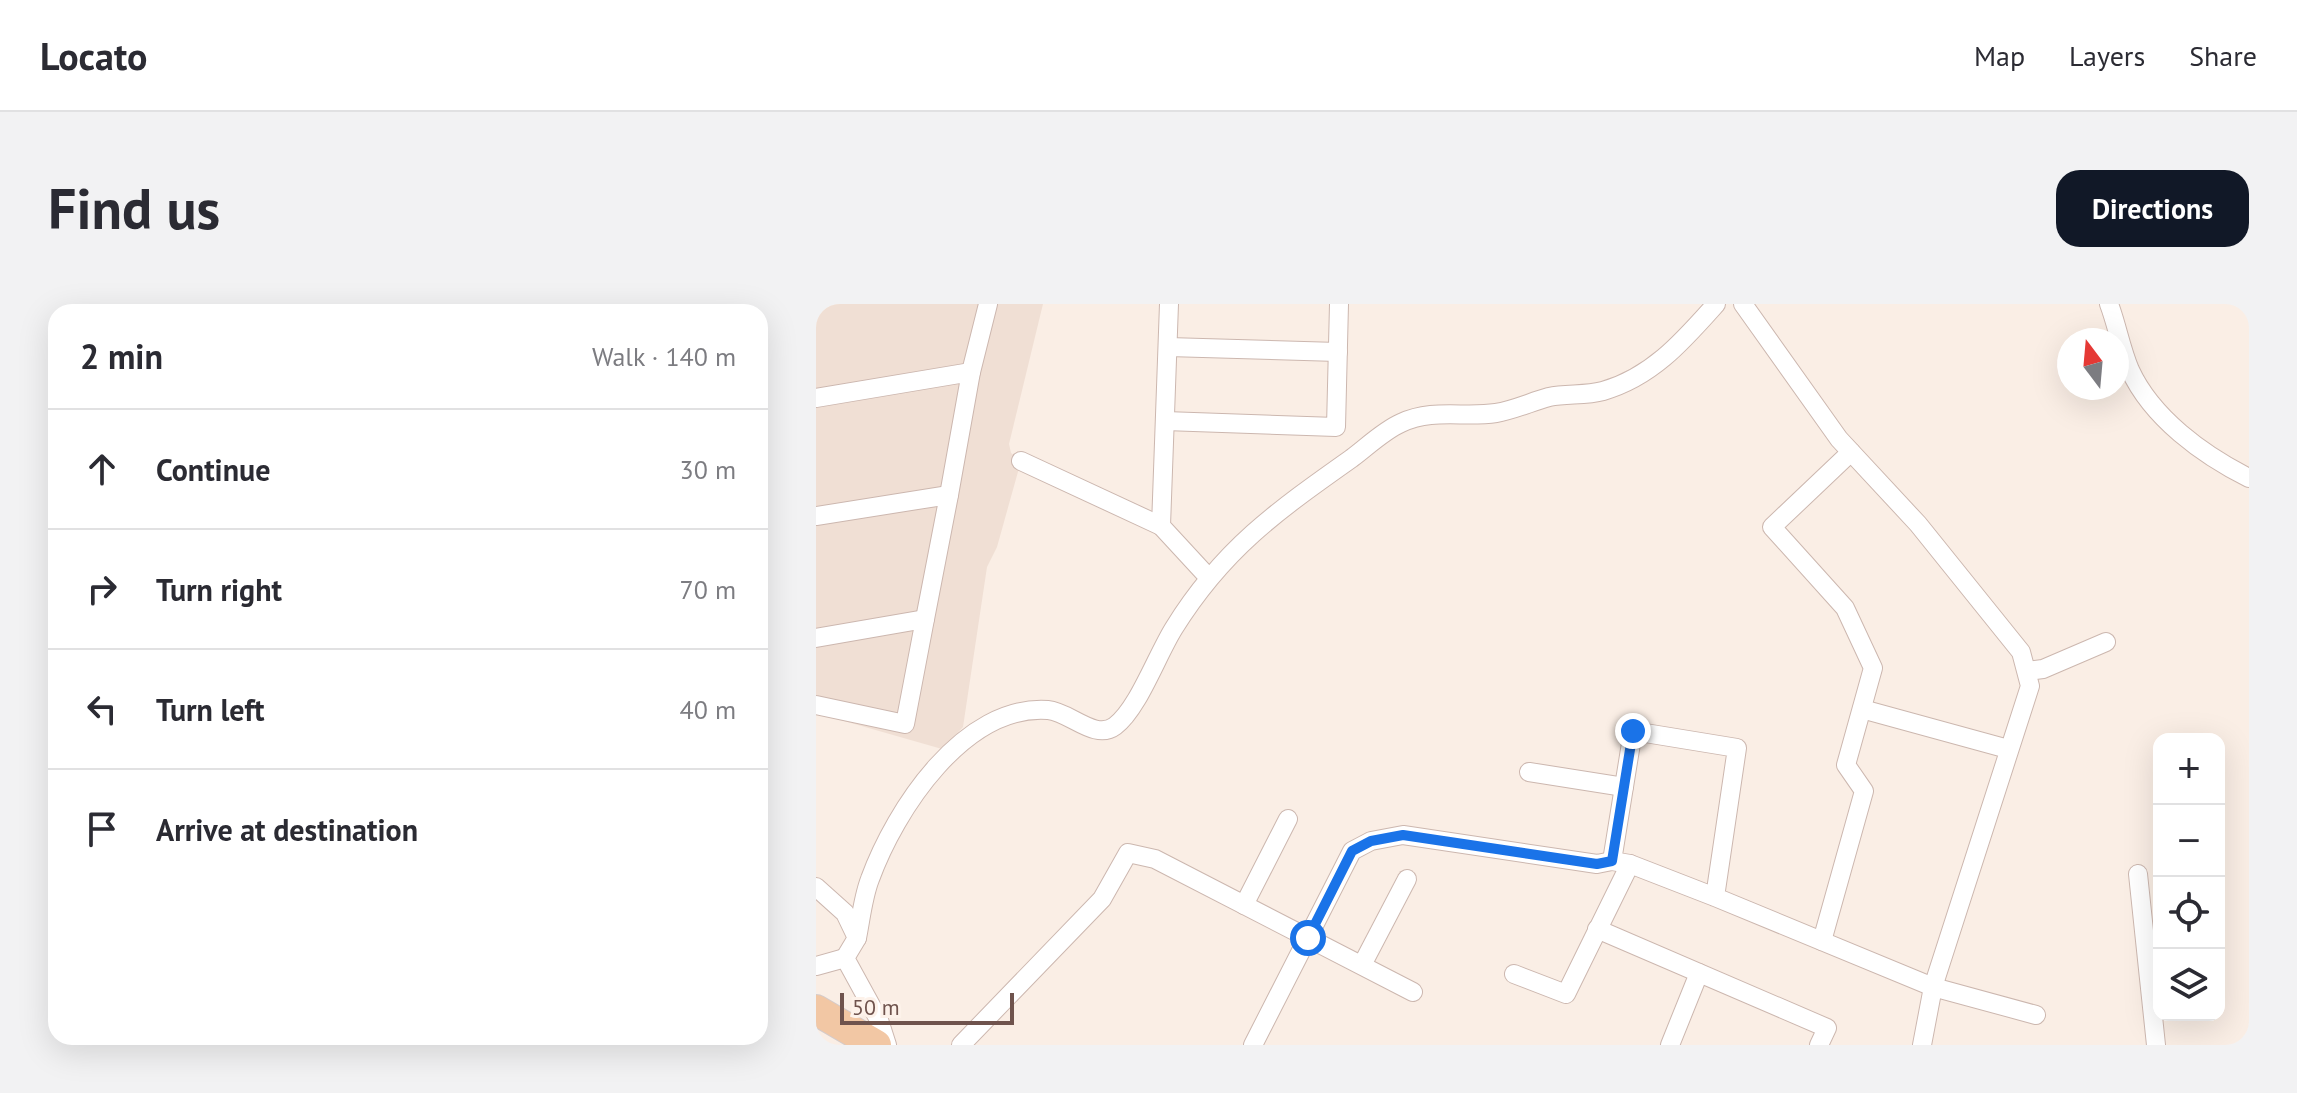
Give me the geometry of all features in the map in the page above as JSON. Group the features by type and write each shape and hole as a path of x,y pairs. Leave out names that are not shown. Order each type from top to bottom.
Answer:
{"main road":[{"path":"816,1010 876,1045"}],"street":[{"path":"816,705 905,724 971,372 988,304"},
{"path":"1161,526 1169,304"},
{"path":"1339,304 1336,427 1338,437 1353,457"},
{"path":"816,966 845,958 857,938 869,882 887,838 910,800 941,763 968,738 998,720 1027,710 1052,710 1097,732 1112,729 1125,717 1174,627 1209,578 1234,548 1274,512 1400,423 1428,414 1494,413 1551,397 1601,391 1637,377 1666,358 1716,304"},
{"path":"1743,304 1851,452 1918,524 2021,652 2027,671 2030,686 1933,987 1922,1045"},
{"path":"2109,304 2129,369 2142,390 2201,450 2249,478"},
{"path":"1168,347 1338,352"},
{"path":"816,398 971,372"},
{"path":"1165,421 1336,427"},
{"path":"1822,941 1864,791 1846,765 1873,668 1845,608 1772,527 1851,452"},
{"path":"1021,461 1161,526 1209,578"},
{"path":"816,516 949,495"},
{"path":"816,638 925,619"},
{"path":"2027,671 2043,669 2106,642"},
{"path":"1862,709 2008,749"},
{"path":"1514,974 1566,994 1597,929 1621,862 1624,787 1633,731 1737,748 1715,897"},
{"path":"1529,772 1624,787"},
{"path":"1244,905 1288,819"},
{"path":"1253,1045 1352,851 1371,841 1403,835 1597,864 1621,862 1715,897 1933,987 2036,1015"},
{"path":"961,1045 1102,899 1128,853 1155,859 1413,992"},
{"path":"2138,874 2156,1045"},
{"path":"1362,965 1407,879"},
{"path":"816,887 845,913 857,938"},
{"path":"1597,929 1827,1028 1819,1045"},
{"path":"845,958 879,1020 887,1045"},
{"path":"1670,1045 1699,973"}],"shaded area":[{"path":"816,304 1043,304 1009,444 1011,453 1021,461 997,547 987,567 963,727 942,749 816,713"}],"route":[{"path":"1308,938 1352,851 1371,841 1403,835 1513,854 1597,864 1612,861 1633,731"}]}
